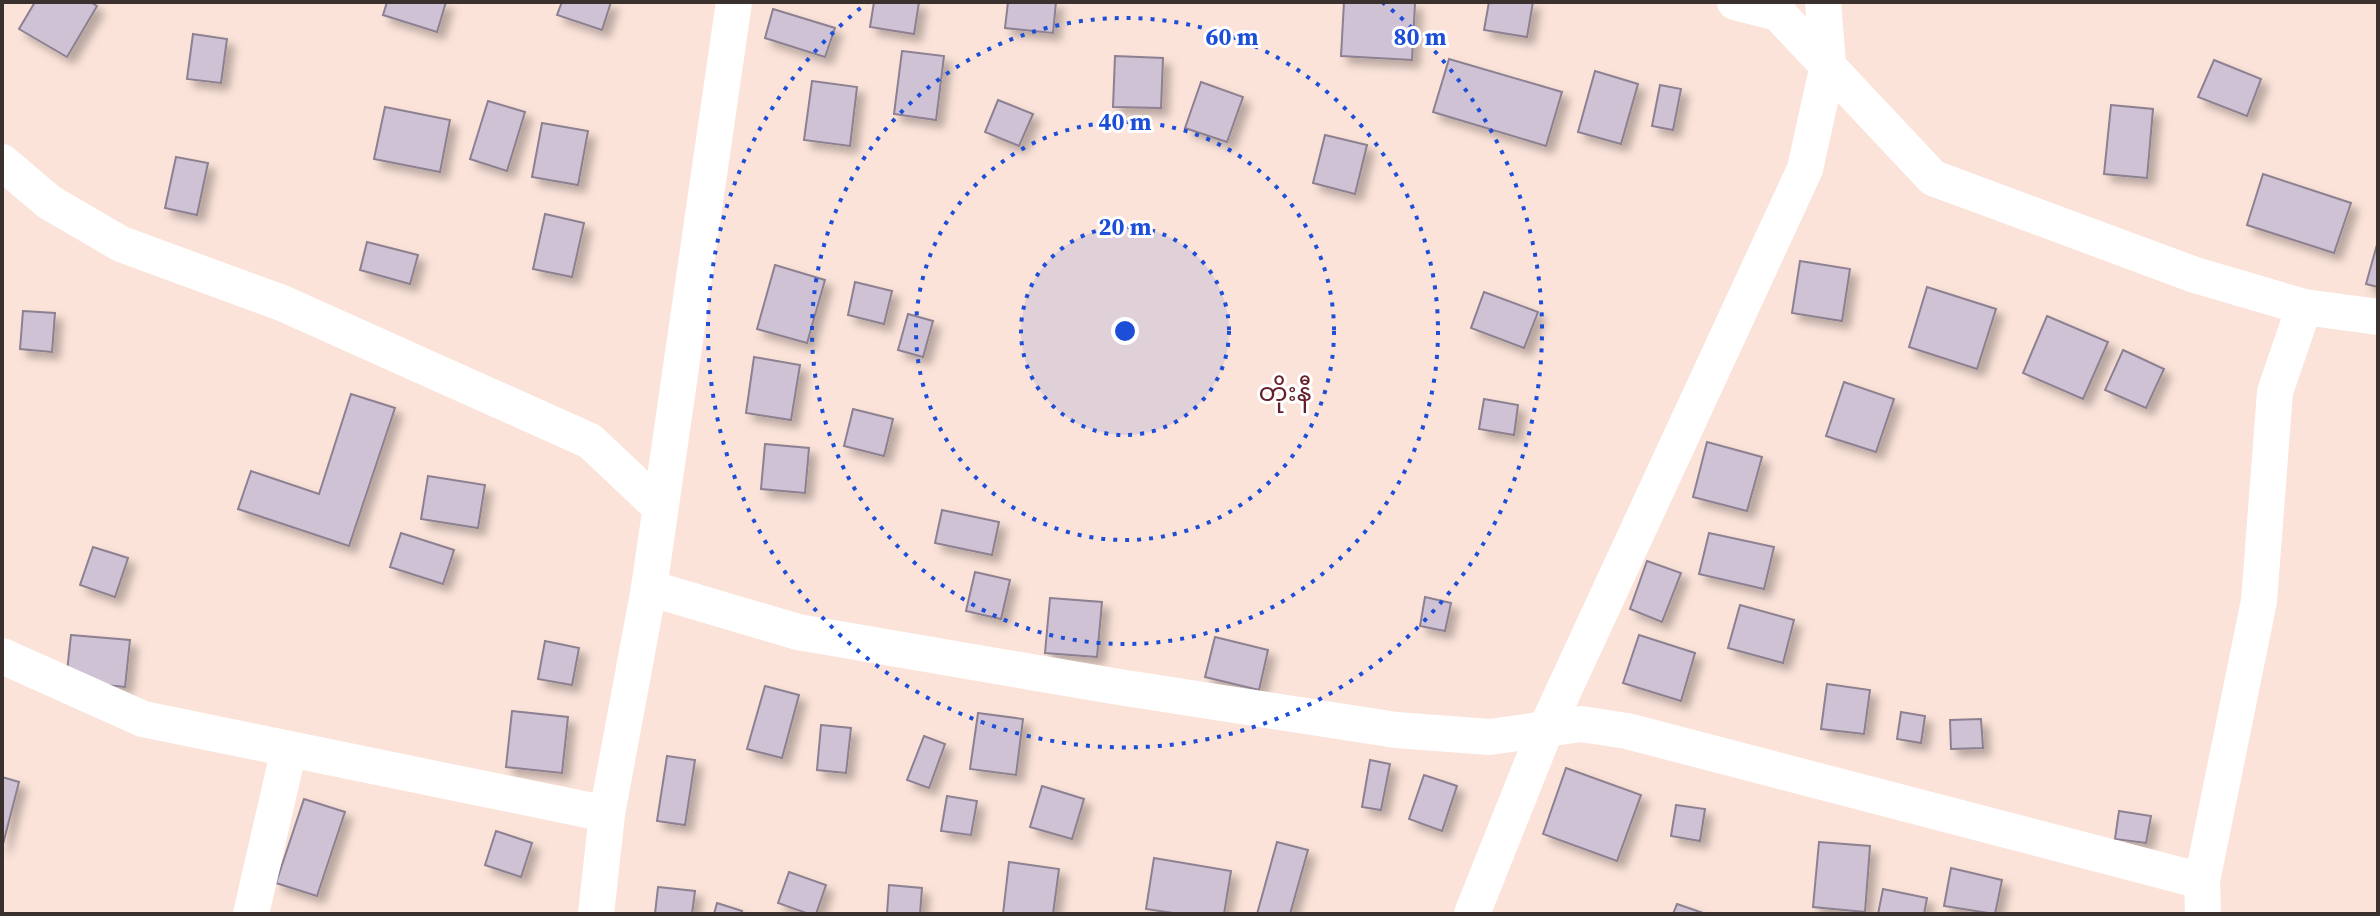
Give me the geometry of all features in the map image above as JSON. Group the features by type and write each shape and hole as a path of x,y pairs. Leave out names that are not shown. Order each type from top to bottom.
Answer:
{"street":[{"path":"596,914 607,814 649,588 734,2"},
{"path":"1735,2 1778,13 1933,178 2195,275 2304,307 2378,317"},
{"path":"1472,914 1545,731 1805,169 1828,65 1823,2"},
{"path":"2,162 49,202 121,244 282,303 590,441 659,506"},
{"path":"649,588 798,632 1396,730 1490,737 1581,724 1627,731 2203,897 2259,601 2275,392 2304,307"},
{"path":"2,656 143,719 607,814"},
{"path":"251,914 289,749"}],"building":[{"path":"35,2 90,2 97,6 67,57 19,29"},
{"path":"387,2 446,2 437,32 383,15"},
{"path":"562,2 611,2 602,30 557,15"},
{"path":"874,2 919,2 914,34 870,27"},
{"path":"1008,2 1056,2 1053,33 1005,28"},
{"path":"1344,2 1415,3 1412,60 1341,56"},
{"path":"1489,2 1533,2 1527,37 1484,30"},
{"path":"773,9 835,28 825,57 765,38"},
{"path":"193,34 227,39 221,83 187,79"},
{"path":"902,51 944,56 936,120 894,114"},
{"path":"1115,56 1163,58 1161,108 1113,107"},
{"path":"1449,59 1562,92 1546,146 1433,112"},
{"path":"2214,60 2261,79 2247,116 2198,97"},
{"path":"1595,71 1638,84 1621,144 1578,132"},
{"path":"812,81 857,87 850,146 804,140"},
{"path":"1201,82 1243,97 1227,142 1185,128"},
{"path":"1660,85 1681,89 1673,130 1652,126"},
{"path":"998,100 1033,114 1019,146 985,132"},
{"path":"488,101 525,112 507,171 470,159"},
{"path":"2111,105 2153,109 2147,178 2104,174"},
{"path":"385,107 450,120 440,172 374,159"},
{"path":"542,123 588,131 578,185 532,177"},
{"path":"1325,135 1367,145 1355,194 1313,183"},
{"path":"176,157 208,163 197,215 165,208"},
{"path":"2263,174 2351,203 2334,253 2247,225"},
{"path":"545,214 584,223 572,277 533,269"},
{"path":"2378,241 2378,287 2366,284"},
{"path":"367,242 418,255 410,284 360,270"},
{"path":"1800,261 1850,269 1842,321 1792,313"},
{"path":"775,265 825,280 807,343 757,329"},
{"path":"855,282 892,291 884,324 848,315"},
{"path":"1927,287 1996,309 1977,369 1909,347"},
{"path":"1484,292 1538,312 1524,348 1471,328"},
{"path":"23,311 55,313 52,352 20,349"},
{"path":"908,314 933,321 923,357 898,350"},
{"path":"2047,316 2108,342 2083,399 2023,373"},
{"path":"2123,350 2164,369 2146,408 2105,390"},
{"path":"754,357 800,365 791,420 746,413"},
{"path":"1844,382 1894,399 1876,452 1826,436"},
{"path":"351,394 395,408 349,546 238,509 251,471 319,494"},
{"path":"1484,399 1518,405 1514,435 1479,429"},
{"path":"853,409 893,419 884,456 844,446"},
{"path":"1707,442 1762,457 1747,511 1693,497"},
{"path":"765,444 809,448 805,493 761,489"},
{"path":"428,476 485,485 478,528 421,519"},
{"path":"942,510 999,522 992,555 935,543"},
{"path":"401,533 454,550 443,584 390,567"},
{"path":"1709,533 1774,547 1764,589 1699,574"},
{"path":"93,547 128,558 115,597 80,585"},
{"path":"1647,561 1681,573 1662,622 1630,609"},
{"path":"975,572 1010,580 1001,619 966,611"},
{"path":"1425,597 1451,603 1445,631 1420,626"},
{"path":"1050,598 1102,602 1097,657 1045,653"},
{"path":"1740,605 1794,620 1783,663 1728,648"},
{"path":"71,635 130,640 125,687 66,681"},
{"path":"1639,635 1695,653 1681,701 1623,683"},
{"path":"1215,637 1268,650 1259,690 1205,677"},
{"path":"545,641 579,648 572,685 538,679"},
{"path":"1827,684 1870,690 1864,734 1821,729"},
{"path":"765,686 799,695 782,758 747,749"},
{"path":"512,711 568,717 562,773 506,767"},
{"path":"1901,712 1925,716 1921,743 1897,739"},
{"path":"978,713 1023,719 1016,775 970,769"},
{"path":"1981,719 1983,748 1951,749 1950,720"},
{"path":"821,725 851,728 846,773 817,770"},
{"path":"924,736 945,744 929,788 907,780"},
{"path":"667,756 695,760 685,825 657,821"},
{"path":"1370,760 1390,764 1381,810 1362,807"},
{"path":"1566,768 1641,795 1617,861 1543,834"},
{"path":"1424,775 1457,786 1442,831 1409,819"},
{"path":"2,777 19,782 2,848"},
{"path":"1042,786 1084,799 1072,839 1030,827"},
{"path":"947,796 977,801 971,835 941,831"},
{"path":"304,799 345,812 317,896 276,883"},
{"path":"1676,805 1705,809 1700,841 1671,836"},
{"path":"2119,811 2151,816 2146,843 2115,839"},
{"path":"496,831 532,843 521,877 485,865"},
{"path":"1277,842 1308,850 1290,914 1257,914"},
{"path":"1819,842 1870,846 1865,912 1813,907"},
{"path":"1154,858 1231,871 1224,914 1180,914 1146,909"},
{"path":"1009,862 1059,869 1053,914 1003,914"},
{"path":"1951,868 2002,880 1995,914 1944,906"},
{"path":"789,872 826,885 816,914 778,903"},
{"path":"889,885 922,888 920,914 887,914"},
{"path":"658,887 695,891 692,914 655,914"},
{"path":"1883,889 1927,898 1924,914 1878,914"},
{"path":"717,903 742,911 741,914 714,914"},
{"path":"1677,904 1706,914 1673,914"}],"district":[{"name":"တိုးနီ","path":"1285,392"}]}
